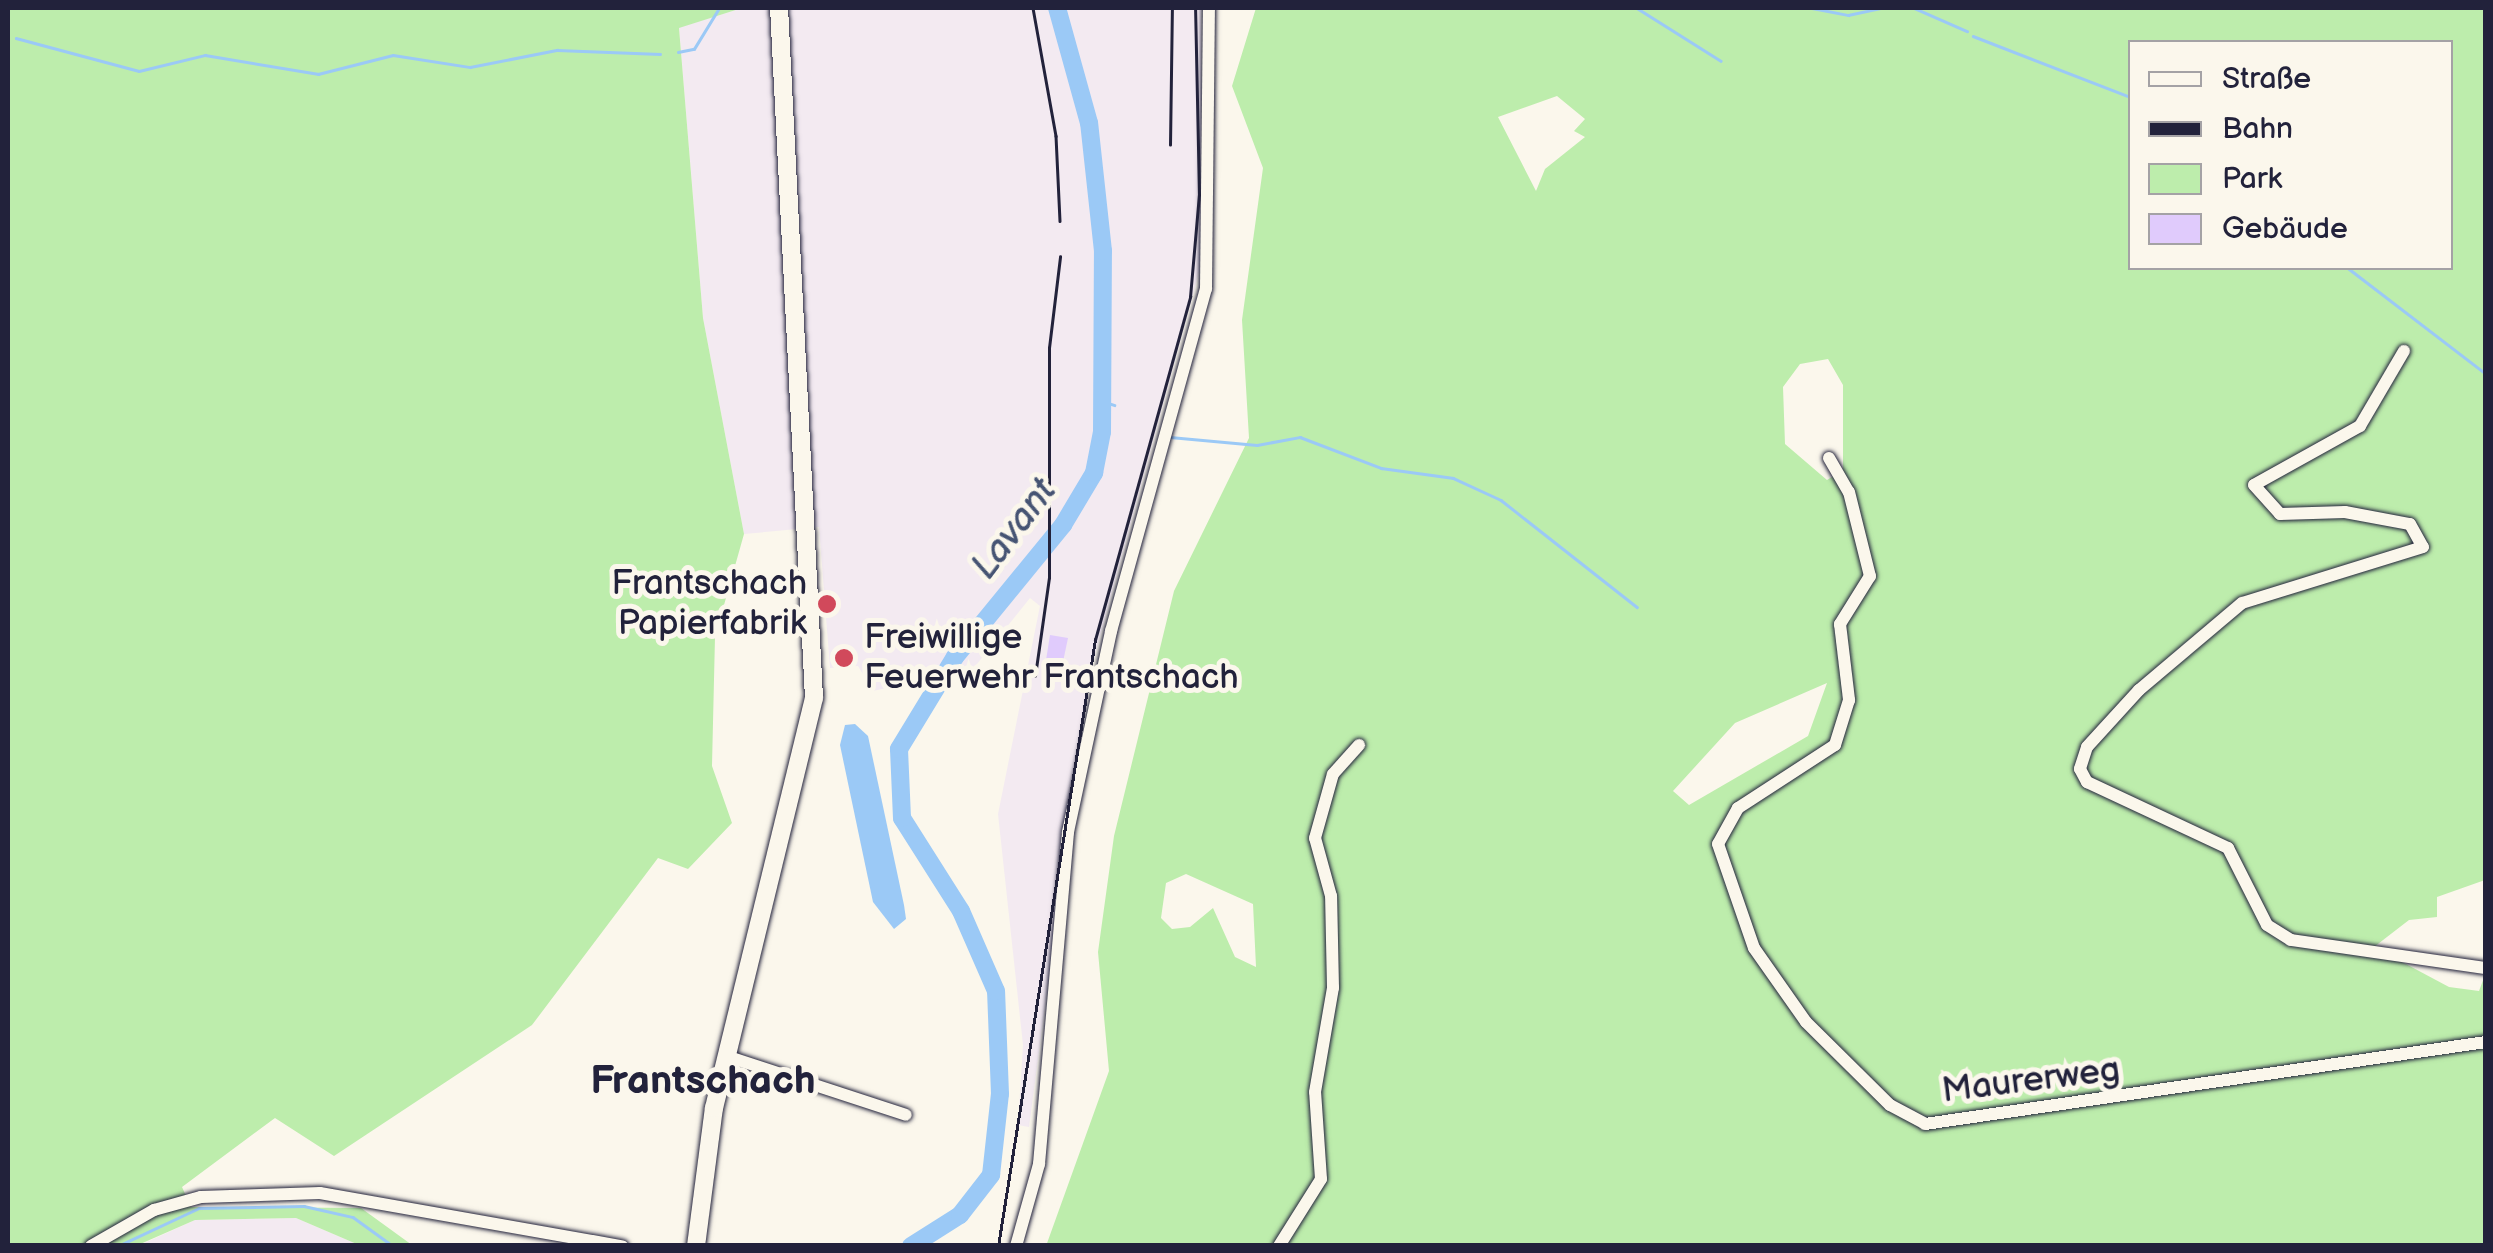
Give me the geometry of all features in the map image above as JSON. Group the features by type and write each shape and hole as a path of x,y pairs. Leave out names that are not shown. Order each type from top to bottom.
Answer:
{"main road":[{"path":"696,1246 726,1056 802,770 816,664 779,8"}],"street":[{"path":"1016,1246 1039,1164 1048,988 1075,799 1206,289 1208,8"},
{"path":"2404,351 2360,426 2254,485 2280,514 2345,512 2410,524 2423,547 2242,603 2139,690 2087,747 2080,769 2088,782 2228,848 2267,924 2291,940 2486,968"},
{"name":"Maurerweg","path":"1829,458 1850,492 1870,576 1840,624 1849,700 1836,745 1738,808 1718,844 1754,948 1806,1022 1890,1105 1924,1124 2486,1042"},
{"path":"1279,1246 1322,1179 1314,1092 1333,988 1330,896 1315,838 1332,774 1359,745"},
{"path":"726,1056 906,1115"},
{"path":"91,1246 154,1210 202,1196 320,1192 622,1246"}],"shaded area":[{"path":"743,8 1201,8 1201,265 1088,681 1029,1127 1018,1125 1023,1045 998,814 1040,606 1030,598 973,669 873,691 858,666 830,668 819,527 744,534 703,318 679,27"},
{"path":"296,1218 359,1245 138,1246 195,1220"}],"green space":[{"path":"8,8 742,8 679,28 703,318 744,534 715,637 712,766 732,823 688,869 658,858 532,1025 334,1156 275,1118 182,1187 191,1207 361,1208 412,1245 359,1245 296,1218 195,1220 138,1245 8,1245"},
{"path":"1256,8 2485,8 2485,880 2437,897 2437,917 2409,920 2374,947 2449,987 2479,991 2485,975 2485,1245 1046,1246 1109,1071 1098,952 1114,836 1174,591 1249,438 1242,320 1263,168 1232,86","holes":["1557,96 1585,119 1574,131 1585,137 1545,169 1536,191 1498,117","1828,359 1843,385 1843,470 1827,480 1785,444 1783,387 1800,364","1827,683 1808,736 1689,805 1673,791 1735,723","1186,874 1253,904 1256,967 1235,957 1213,908 1190,927 1172,929 1161,918 1166,883"]}],"water":[{"path":"855,724 868,736 904,905 906,919 894,929 873,902 840,745 845,725"}],"building":[{"path":"1050,635 1068,638 1060,676 1044,673"}],"waterway":[{"path":"678,52 694,49 719,8"},
{"name":"Lavant","path":"911,1246 960,1215 991,1175 1000,1094 996,991 961,911 902,818 899,749 955,657 1063,525 1094,473 1102,432 1103,251 1089,123 1057,8"},
{"path":"1637,8 1721,61"},
{"path":"1812,8 1848,15 1882,8"},
{"path":"1914,8 1967,31"},
{"path":"1973,36 2128,96"},
{"path":"16,38 139,71 205,55 318,74 393,55 470,67 557,50 660,54"},
{"path":"2351,270 2486,374"},
{"path":"1102,401 1114,405"},
{"path":"1170,437 1257,445 1300,437 1381,468 1453,478 1501,500 1637,607"},
{"path":"118,1246 199,1208 304,1206 353,1217 393,1246"}],"railway":[{"path":"1033,8 1056,136 1060,221"},
{"path":"1170,145 1172,8"},
{"path":"998,1246 1095,640 1190,297 1199,195 1195,8"},
{"path":"1035,676 1049,578 1049,348 1060,257"}],"place":[{"name":"Frantschach Papierfabrik","path":"827,604"},
{"name":"Freiwillige Feuerwehr Frantschach","path":"844,658"}],"district":[{"name":"Frantschach","path":"703,1081"}]}
